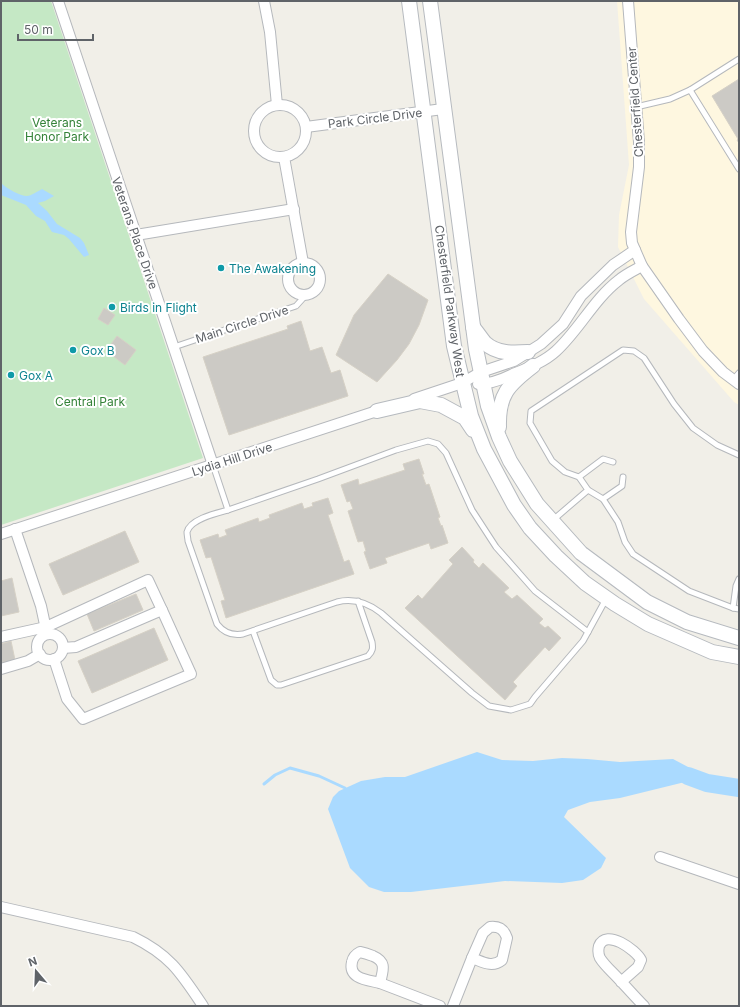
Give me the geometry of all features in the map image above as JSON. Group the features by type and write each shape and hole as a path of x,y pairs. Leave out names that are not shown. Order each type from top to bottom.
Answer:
{"street":[{"name":"Veterans Place Drive","path":"58,1 213,465"},
{"path":"264,1 270,32 277,106"},
{"name":"Chesterfield Parkway West","path":"409,1 454,346 471,416 483,446 514,505 530,528 556,556 585,583 648,624 712,652 739,658"},
{"name":"Chesterfield Parkway West","path":"430,1 443,109 473,326 482,378 488,406 499,437 510,461 537,504 580,553 647,602 687,622 739,638"},
{"name":"Chesterfield Center","path":"628,1 639,142 639,167 631,232 632,244 642,266 679,319 704,351 723,372 737,379"},
{"path":"282,105 290,107 298,112 306,127 306,135 301,146 292,154 284,157 275,157 267,154 255,141 255,123 259,116 265,110 277,106 282,105"},
{"name":"Park Circle Drive","path":"306,127 443,109"},
{"path":"284,157 303,263"},
{"path":"136,235 294,209"},
{"path":"462,383 482,378 514,361 541,344 563,324 582,296 612,265 635,250"},
{"name":"Main Circle Drive","path":"309,263 315,266 321,277 317,289 306,295 294,291 288,280 292,268 297,264 309,263"},
{"path":"482,378 503,378 546,359 556,350 600,299 619,280 642,266"},
{"path":"473,326 485,343 496,350 509,353 528,352"},
{"path":"499,437 498,411 504,394 520,376 533,366"},
{"name":"Lydia Hill Drive","path":"1,534 462,383"},
{"path":"376,411 420,401 441,405 464,418 483,446"},
{"path":"15,529 41,606 47,630 59,637 62,642 63,648 60,655 54,659 46,659 40,654 37,648 38,642 47,630"},
{"path":"1,637 47,630 148,580 191,674 83,719 67,698 54,659"},
{"path":"63,648 76,647 162,610"},
{"path":"1,669 28,661 40,654"},
{"path":"660,857 739,884"},
{"path":"1,907 133,937 147,944 164,956 178,970 203,1006"},
{"path":"621,982 638,967 641,960 625,944 611,939 605,940 599,945 598,954 621,982 644,1006"},
{"path":"453,1006 472,958"},
{"path":"380,982 440,1006"}],"lane":[{"path":"636,107 670,99 690,90 739,59"},
{"path":"690,90 739,169"},
{"name":"Main Circle Drive","path":"174,347 296,306 306,295"},
{"path":"739,455 718,445 693,428 674,404 644,358 634,351 623,350 532,411 530,423 552,461 565,472 579,477 588,490 603,500 618,522 625,542 633,554 689,591 736,609 736,586 739,579"},
{"path":"588,632 535,591 496,547 472,510 446,453 438,444 428,441 396,450 318,479 200,519 190,526 187,532 188,542 217,624 225,632 232,634 243,634 347,599 358,601 373,607 381,613 472,693 489,706 511,710 530,704 583,641 607,598"},
{"path":"579,477 603,459 613,462"},
{"path":"213,465 228,510"},
{"path":"603,500 622,486 623,477"},
{"path":"552,521 588,490"},
{"path":"253,631 271,680 276,685 281,685 368,656 372,653 372,642 358,601"}],"shaded area":[{"path":"617,1 739,1 739,405 734,402 644,299 618,247 619,215 629,165"}],"green space":[{"name":"Central Park","path":"1,1 51,1 203,458 1,525"}],"water":[{"path":"1,183 24,196 30,195 42,189 54,196 38,203 47,211 57,224 80,238 89,255 84,257 64,235 52,232 45,221 36,216 26,205 1,195"},
{"path":"477,752 502,760 533,761 562,758 620,762 673,759 690,768 685,782 620,798 590,802 568,810 564,817 606,858 601,868 583,880 562,883 505,881 411,892 384,892 369,887 350,868 328,809 333,797 339,791 361,781 385,777 405,777"}],"building":[{"path":"739,79 739,143 712,96"},
{"path":"388,274 428,300 419,325 409,344 377,382 336,355 354,315"},
{"path":"104,308 115,315 108,325 98,319"},
{"path":"301,321 310,351 322,347 331,373 340,370 348,396 229,435 203,357 288,329 287,326"},
{"path":"117,336 136,350 125,365 106,351"},
{"path":"419,459 424,474 422,474 426,485 429,484 440,517 438,518 448,543 431,549 429,543 385,558 387,563 370,569 364,552 366,551 363,541 358,542 348,511 353,509 350,501 347,502 341,485 358,479 359,485 405,470 403,464"},
{"path":"328,498 333,513 328,515 344,562 349,560 354,574 226,618 221,601 225,600 211,557 206,558 200,540 218,534 219,538 227,535 225,530 258,518 259,522 270,518 269,515 302,503 304,509 313,506 312,503"},
{"path":"125,531 139,562 63,595 49,564"},
{"path":"462,547 479,568 483,563 509,588 504,592 512,599 517,595 543,619 539,623 545,628 548,626 561,638 549,651 545,647 513,682 517,686 505,700 405,608 418,595 422,599 453,564 449,560"},
{"path":"12,578 19,612 1,616 1,581"},
{"path":"136,594 143,610 94,631 87,614"},
{"path":"154,628 168,660 92,693 78,661"},
{"path":"11,641 15,660 1,663 1,644"}],"waterway":[{"path":"264,784 275,775 290,768 319,776 345,788"},
{"path":"688,776 707,783 739,788"}],"place":[{"name":"The Awakening","path":"221,268"},
{"name":"Birds in Flight","path":"112,307"},
{"name":"Gox B","path":"73,350"},
{"name":"Gox A","path":"11,375"}],"park label":[{"name":"Veterans Honor Park","path":"57,129"}]}
